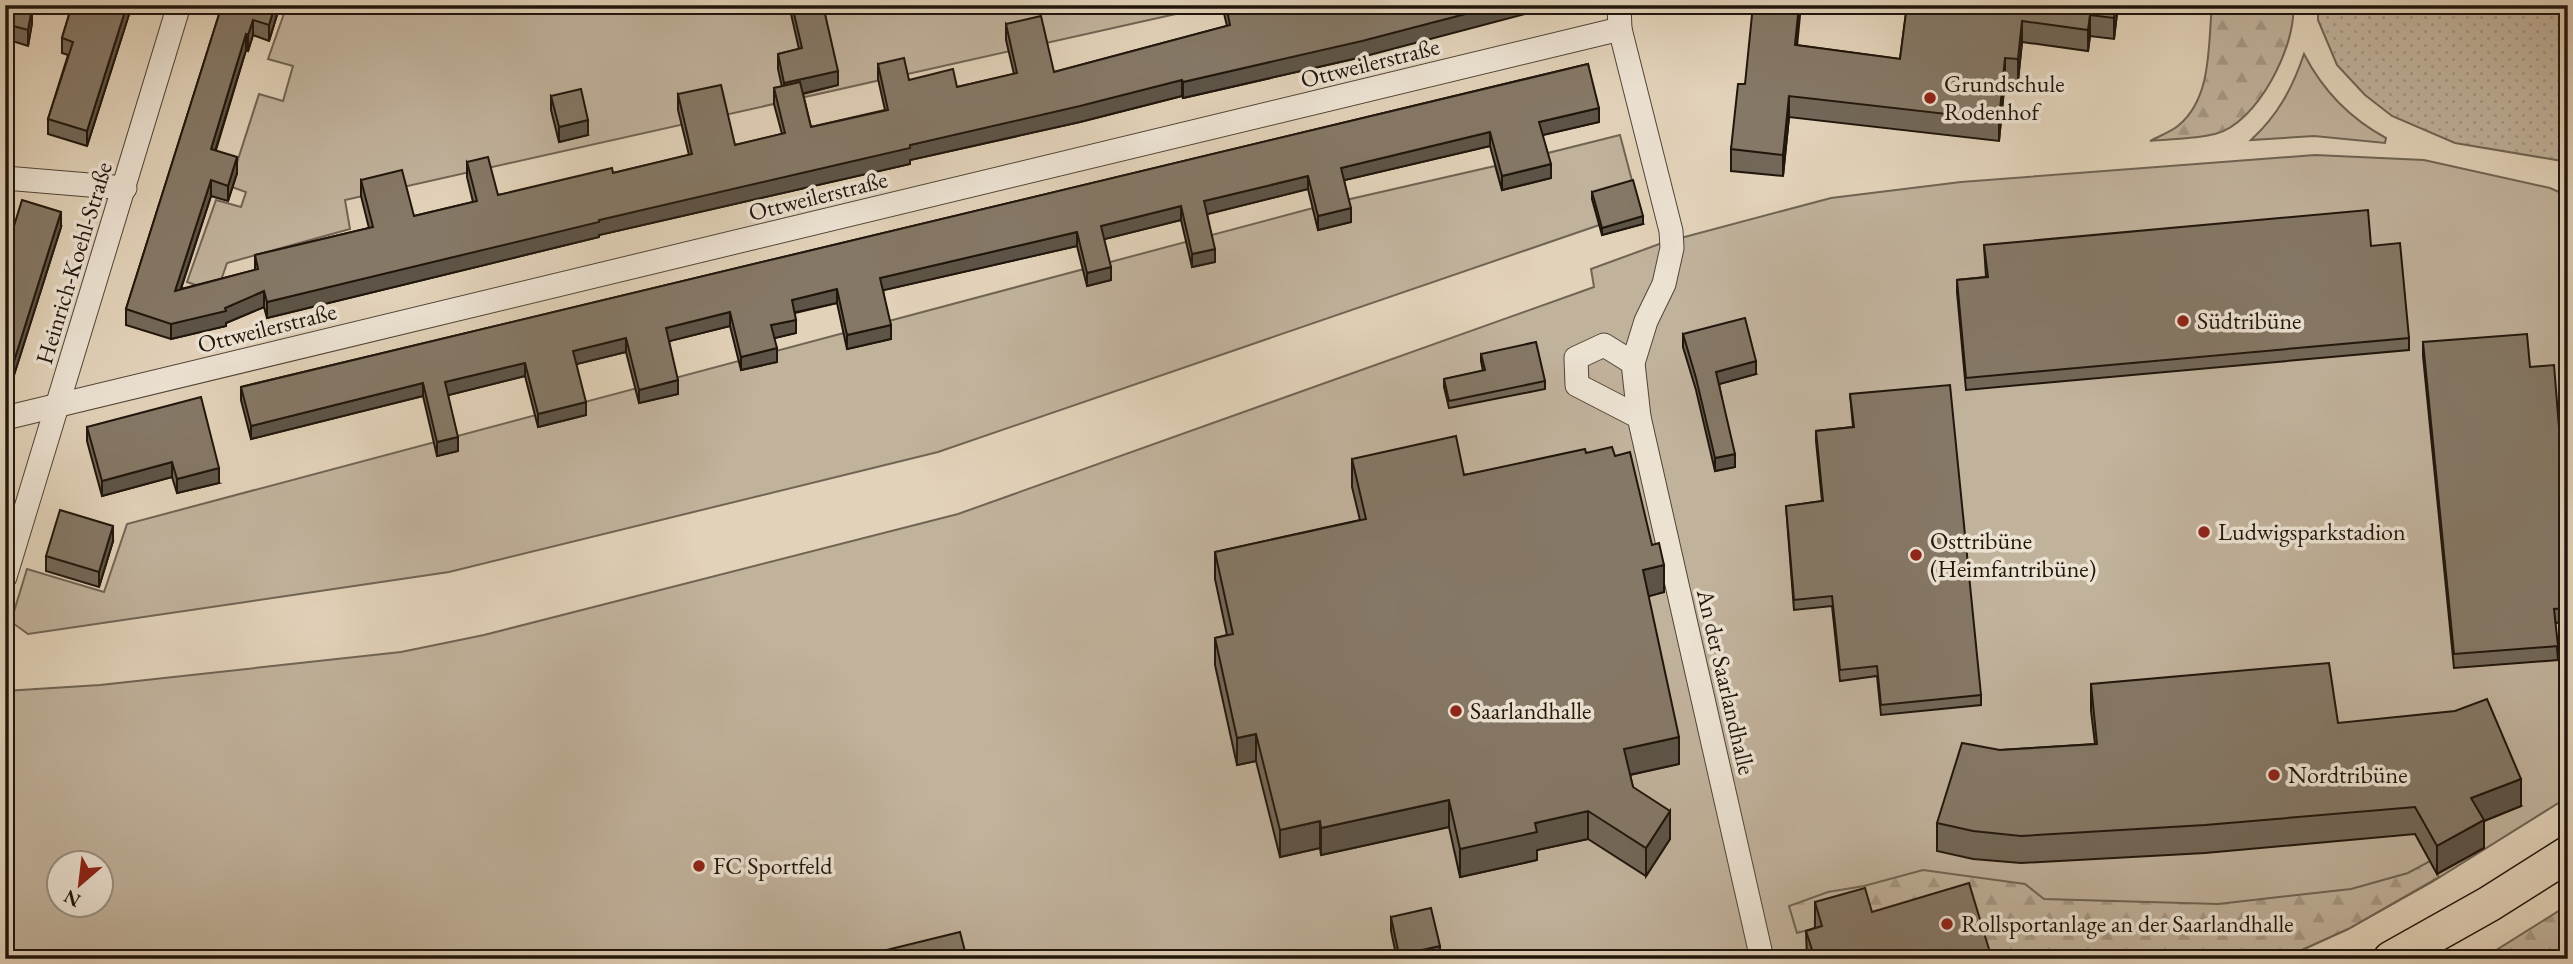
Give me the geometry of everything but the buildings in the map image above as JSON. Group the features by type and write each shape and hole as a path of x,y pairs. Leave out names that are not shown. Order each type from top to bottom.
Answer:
{"main road":[{"path":"2391,959 2489,904 2568,854"}],"street":[{"name":"Heinrich-Koehl-Straße","path":"5,577 179,5"},
{"path":"1619,5 1620,29"},
{"name":"An der Saarlandhalle","path":"1620,29 1671,231 1672,248 1664,284 1646,321 1633,363 1639,417 1762,959"},
{"name":"Ottweilerstraße","path":"5,418 1620,29"},
{"path":"5,178 125,188"},
{"path":"1633,363 1604,345 1576,358 1577,385 1639,417"}],"green space":[{"path":"287,5 1216,5 345,200 350,229 227,263 217,292 187,282 216,200 241,207 246,192 232,187 234,172 259,94 283,101 293,66 268,59"},
{"path":"2212,5 2293,5 2293,22 2281,61 2259,99 2231,127 2207,136 2150,141 2179,125 2198,100 2209,54"},
{"path":"2318,5 2568,5 2568,162 2455,143 2392,116 2365,95 2337,65 2318,20"},
{"path":"2304,54 2338,102 2360,122 2386,138 2385,143 2314,136 2251,140 2283,101"},
{"path":"1620,135 1640,211 938,452 449,572 28,634 14,624 12,618 27,569 104,592 127,524 1313,208 1318,229 1346,200 1495,166 1502,190 1544,154"},
{"path":"2315,155 2424,160 2550,188 2568,196 2568,797 2432,882 2348,929 2282,959 5,959 5,691 100,685 401,652 484,635 958,514 1594,287 1591,269 1662,243 1831,198 1961,182"},
{"path":"2430,861 2439,877 2348,929 2282,959 1984,959 1964,888 1797,933 1789,906 1828,892 1864,886 1923,870 2025,884 2044,899 2218,904 2351,889 2408,873"},
{"path":"2568,905 2568,959 2482,959"}],"place":[{"name":"Grundschule Rodenhof","path":"1930,98"},
{"name":"Südtribüne","path":"2183,321"},
{"name":"Ludwigsparkstadion","path":"2204,532"},
{"name":"Osttribüne (Heimfantribüne)","path":"1916,555"},
{"name":"Saarlandhalle","path":"1456,711"},
{"name":"Nordtribüne","path":"2274,775"},
{"name":"FC Sportfeld","path":"699,866"},
{"name":"Rollsportanlage an der Saarlandhalle","path":"1947,924"}]}
